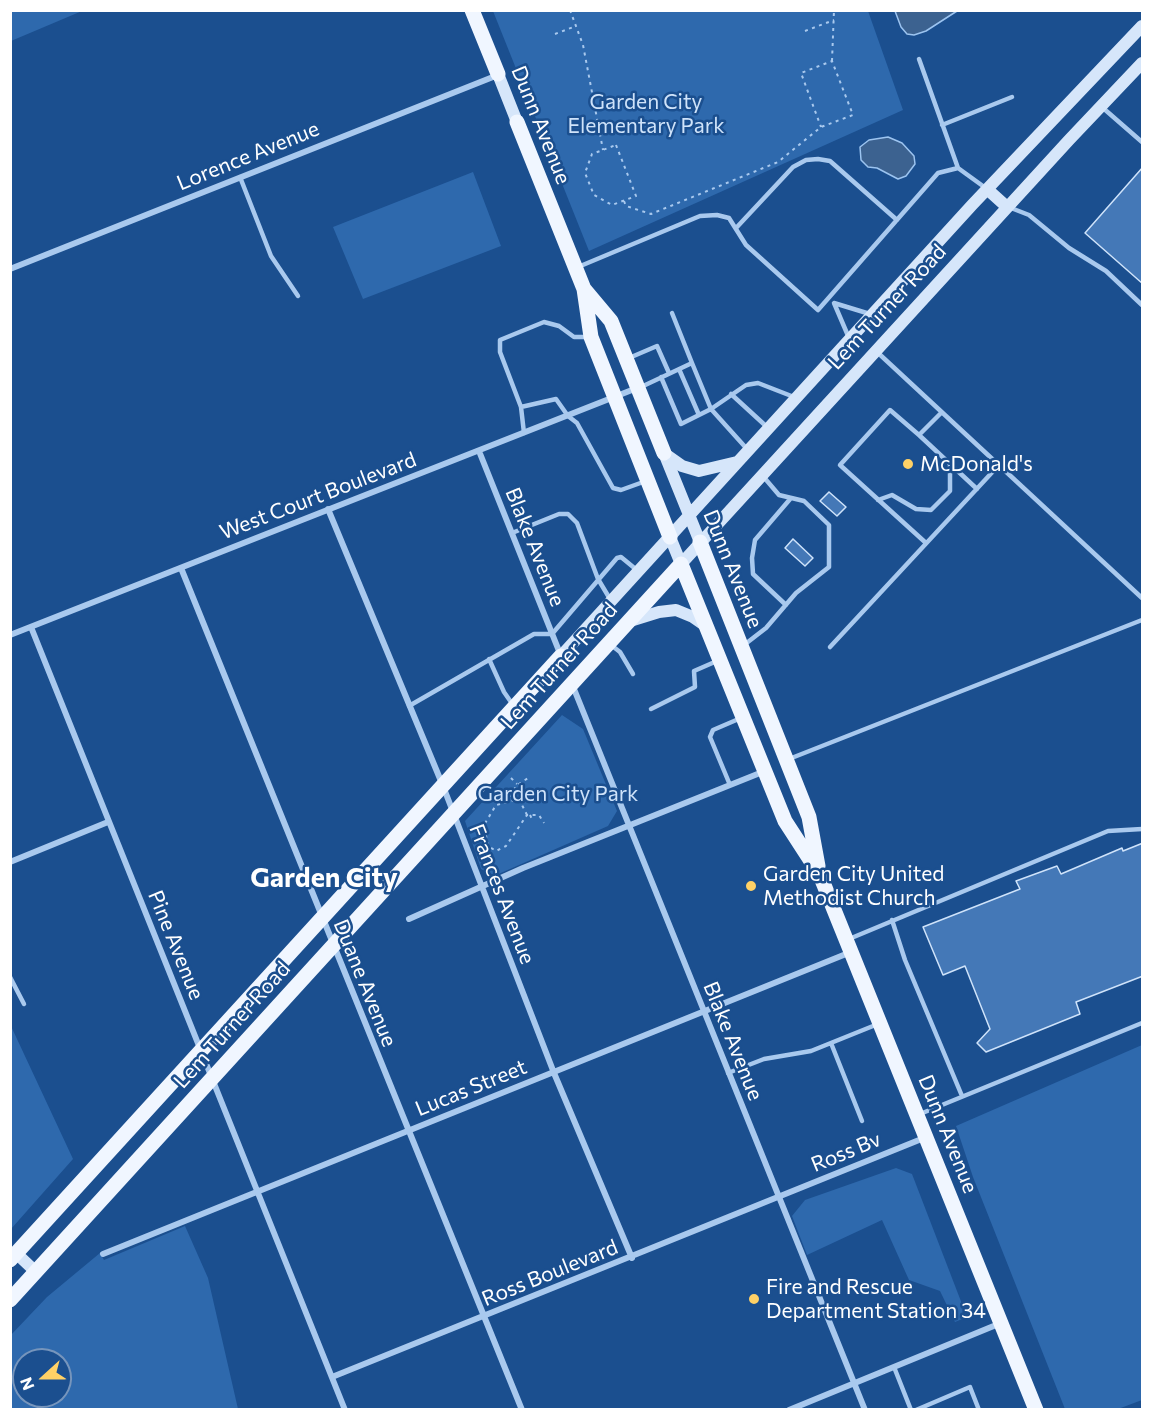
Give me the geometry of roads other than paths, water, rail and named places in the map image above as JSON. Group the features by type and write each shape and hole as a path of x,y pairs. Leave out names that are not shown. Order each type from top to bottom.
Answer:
{"main road":[{"name":"Dunn Avenue","path":"472,10 584,289 591,337 647,480 785,820 820,875 1036,1410"},
{"name":"Lem Turner Road","path":"14,1257 987,189 1143,26"},
{"name":"Lem Turner Road","path":"10,1300 700,542 1007,207 1143,63"},
{"path":"987,189 1007,207"},
{"name":"Dunn Avenue","path":"584,289 611,321 742,646 809,817 820,875"},
{"path":"664,453 682,466 699,471 739,462"},
{"path":"629,621 659,612 676,610 693,617 706,626"},
{"path":"14,1257 36,1272"}],"street":[{"name":"Lorence Avenue","path":"10,268 498,74"},
{"name":"West Court Boulevard","path":"10,635 637,388"},
{"name":"Blake Avenue","path":"479,451 561,656"},
{"name":"Frances Avenue","path":"328,509 443,786 554,1073 632,1258"},
{"name":"Duane Avenue","path":"180,568 522,1410"},
{"name":"Pine Avenue","path":"31,627 345,1410"},
{"name":"Blake Avenue","path":"572,684 865,1410"},
{"path":"409,920 482,887 765,771"},
{"path":"10,862 108,822"},
{"name":"Lucas Street","path":"103,1254 704,1012 849,946"},
{"name":"Ross Bv","path":"779,1198 926,1137"},
{"name":"Ross Boulevard","path":"332,1377 779,1198"},
{"path":"789,1410 1001,1323"}],"lane":[{"path":"919,59 958,168 987,189"},
{"path":"942,125 1012,97"},
{"path":"1101,106 1143,142"},
{"path":"736,227 793,167 806,160 818,159 830,161 897,220"},
{"path":"576,268 700,216 729,218 746,245 818,310 938,173 958,168"},
{"path":"240,177 271,256 298,296"},
{"path":"1007,207 1029,215 1069,249 1106,271 1143,305"},
{"path":"829,298 834,303 850,340"},
{"path":"834,303 873,315"},
{"path":"672,313 711,410 748,451"},
{"path":"524,433 521,407 500,352 500,340 544,322 559,326 574,337 591,337"},
{"path":"626,359 657,346 669,374"},
{"path":"875,351 1143,598"},
{"path":"637,388 692,363"},
{"path":"679,369 699,416"},
{"path":"661,377 681,424 711,410 746,385 758,383 796,398"},
{"path":"731,394 768,429"},
{"path":"521,407 556,399 568,416 577,423 613,488 621,490 647,480"},
{"path":"926,543 840,465 890,410 977,489"},
{"path":"919,435 941,413"},
{"path":"878,500 892,495 916,509 931,510 950,491 950,463"},
{"path":"830,647 998,466"},
{"path":"742,646 766,628 796,593 829,567 829,525 804,501 779,495 762,475"},
{"path":"786,605 753,574 752,558 755,540 791,498"},
{"path":"512,533 559,514 568,514 577,523 598,579 611,601"},
{"path":"409,706 534,634 552,634 617,558 621,557 639,572"},
{"path":"786,760 1143,620"},
{"path":"609,643 620,652 633,674"},
{"path":"651,709 695,687 694,670 720,659"},
{"path":"489,660 504,693 515,707"},
{"path":"730,785 710,737 712,730 743,717"},
{"path":"849,946 892,920 1108,831 1143,829"},
{"path":"892,920 905,960 962,1096"},
{"path":"10,977 24,1004"},
{"path":"728,1074 764,1059 811,1051 881,1023"},
{"path":"917,1115 1143,1023"},
{"path":"831,1043 862,1121"},
{"path":"894,1368 911,1410"},
{"path":"916,1410 970,1387 979,1410"}],"place":[{"name":"McDonald's","path":"908,464"},
{"name":"Garden City United Methodist Church","path":"751,886"},
{"name":"Fire and Rescue Department Station 34","path":"754,1299"}],"district":[{"name":"Garden City","path":"324,878"}],"park label":[{"name":"Garden City Elementary Park","path":"646,114"},
{"name":"Garden City Park","path":"558,794"}]}
